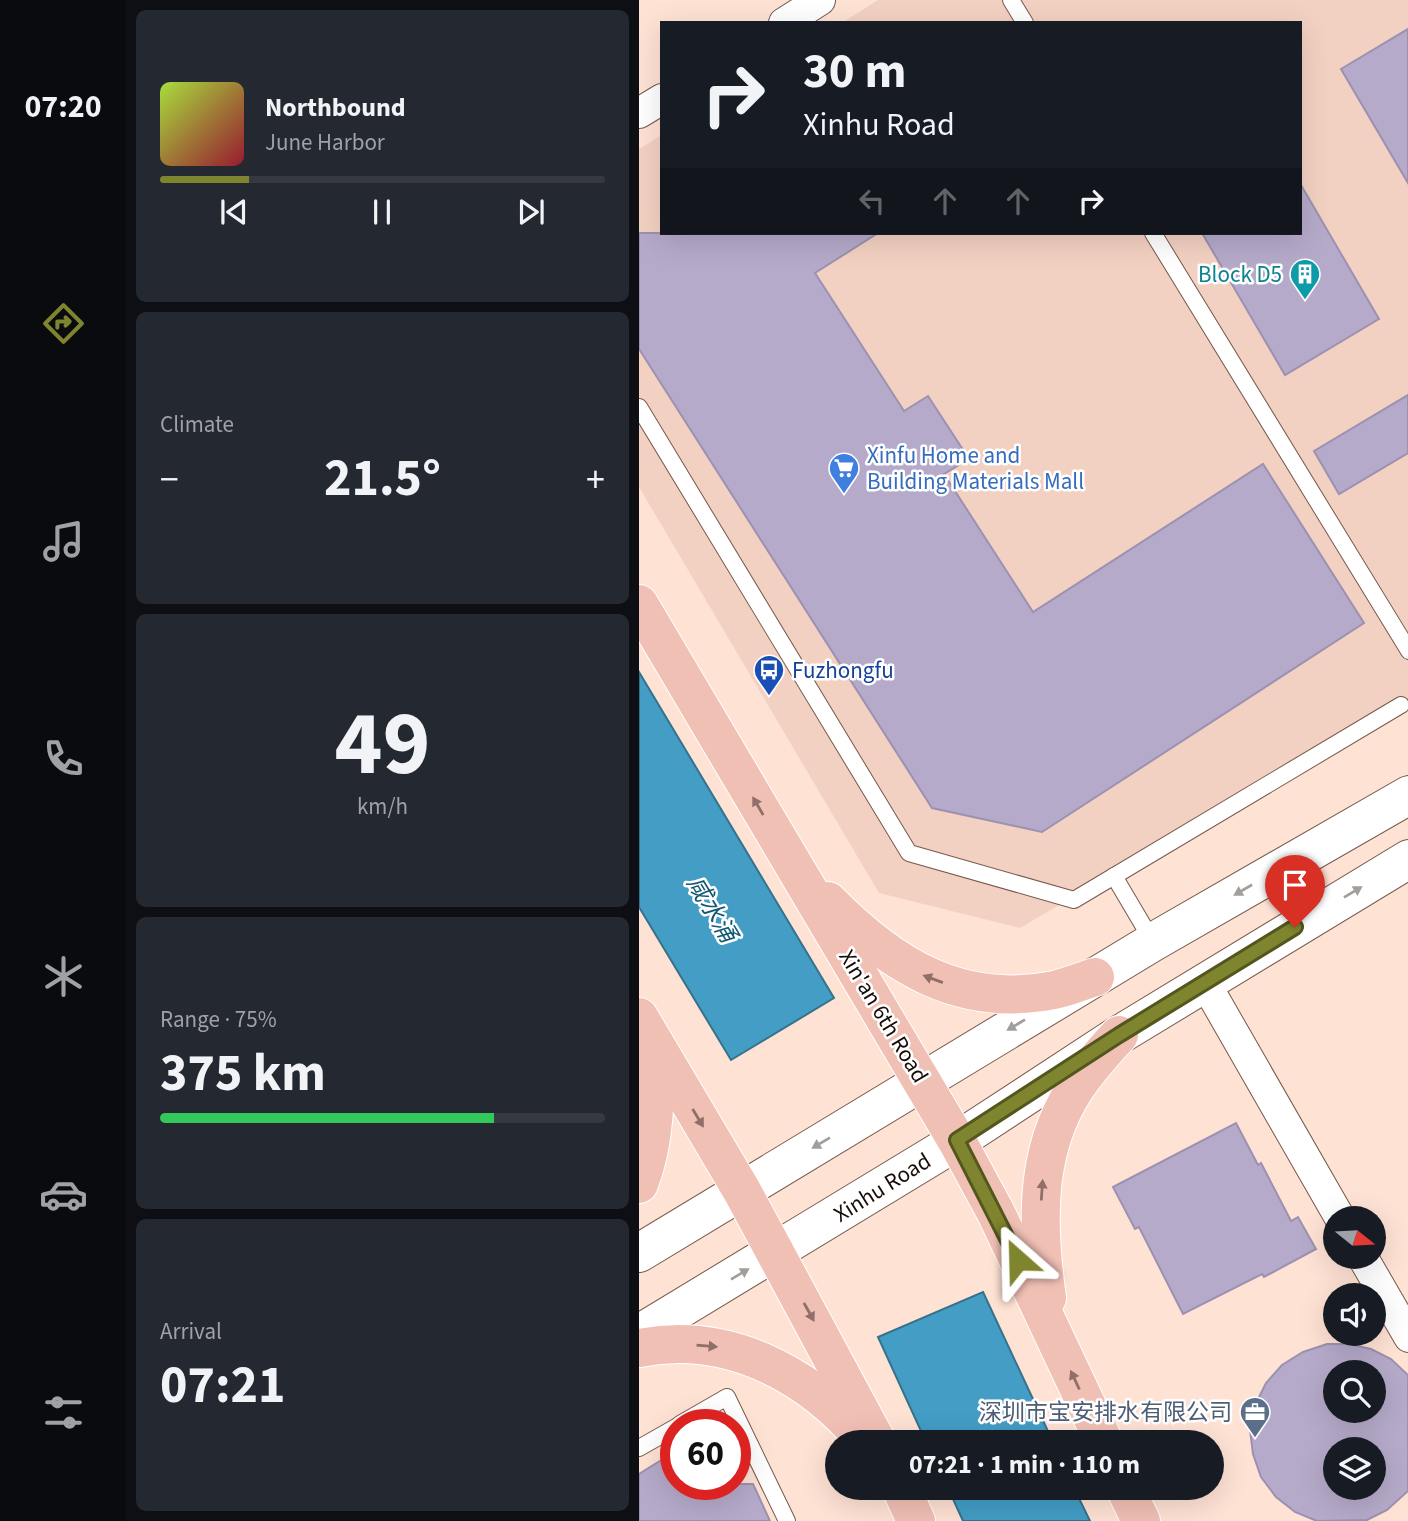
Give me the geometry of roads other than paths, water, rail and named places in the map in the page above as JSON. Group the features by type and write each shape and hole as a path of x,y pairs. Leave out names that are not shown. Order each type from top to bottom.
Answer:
{"main road":[{"name":"Xin'an 6th Road","path":"639,604 957,1140 996,1213 1098,1430"},
{"path":"639,1254 1153,942 1408,795"},
{"name":"Xinhu Road","path":"639,1334 957,1140 1204,981 1408,859"},
{"path":"792,865 850,923 893,958 924,976 987,992 1020,993 1053,990 1095,977"},
{"path":"639,1184 651,1134 656,1093 646,1029"},
{"path":"646,1029 742,1191 871,1430"},
{"path":"1052,1331 1040,1228 1045,1158 1065,1104 1083,1076 1119,1035"},
{"path":"639,1348 689,1344 720,1347 750,1356 778,1367 810,1388 856,1430"},
{"path":"906,1500 916,1521"},
{"path":"1131,1500 1141,1521"}],"street":[{"path":"787,21 820,0"},
{"path":"639,113 660,100"},
{"path":"1204,981 1333,1206"},
{"path":"1369,1269 1408,1337"}],"lane":[{"path":"1011,0 1024,21"},
{"path":"1154,235 1408,651"},
{"path":"639,407 909,853 1074,900 1401,705"},
{"path":"1113,876 1153,942"},
{"path":"707,1409 727,1397 733,1409"},
{"path":"639,1448 660,1436"},
{"path":"751,1447 787,1521"}],"water":[{"name":"咸水涌","path":"639,672 834,998 731,1060 639,907"},
{"path":"983,1292 1047,1430 921,1430 878,1337"},
{"path":"953,1500 1080,1500 1090,1521 963,1521"}],"place":[{"name":"Block D5","path":"1305,301"},
{"name":"Xinfu Home and Building Materials Mall","path":"844,495"},
{"name":"Fuzhongfu","path":"769,697"},
{"name":"深圳市宝安排水有限公司","path":"1255,1439"}]}
